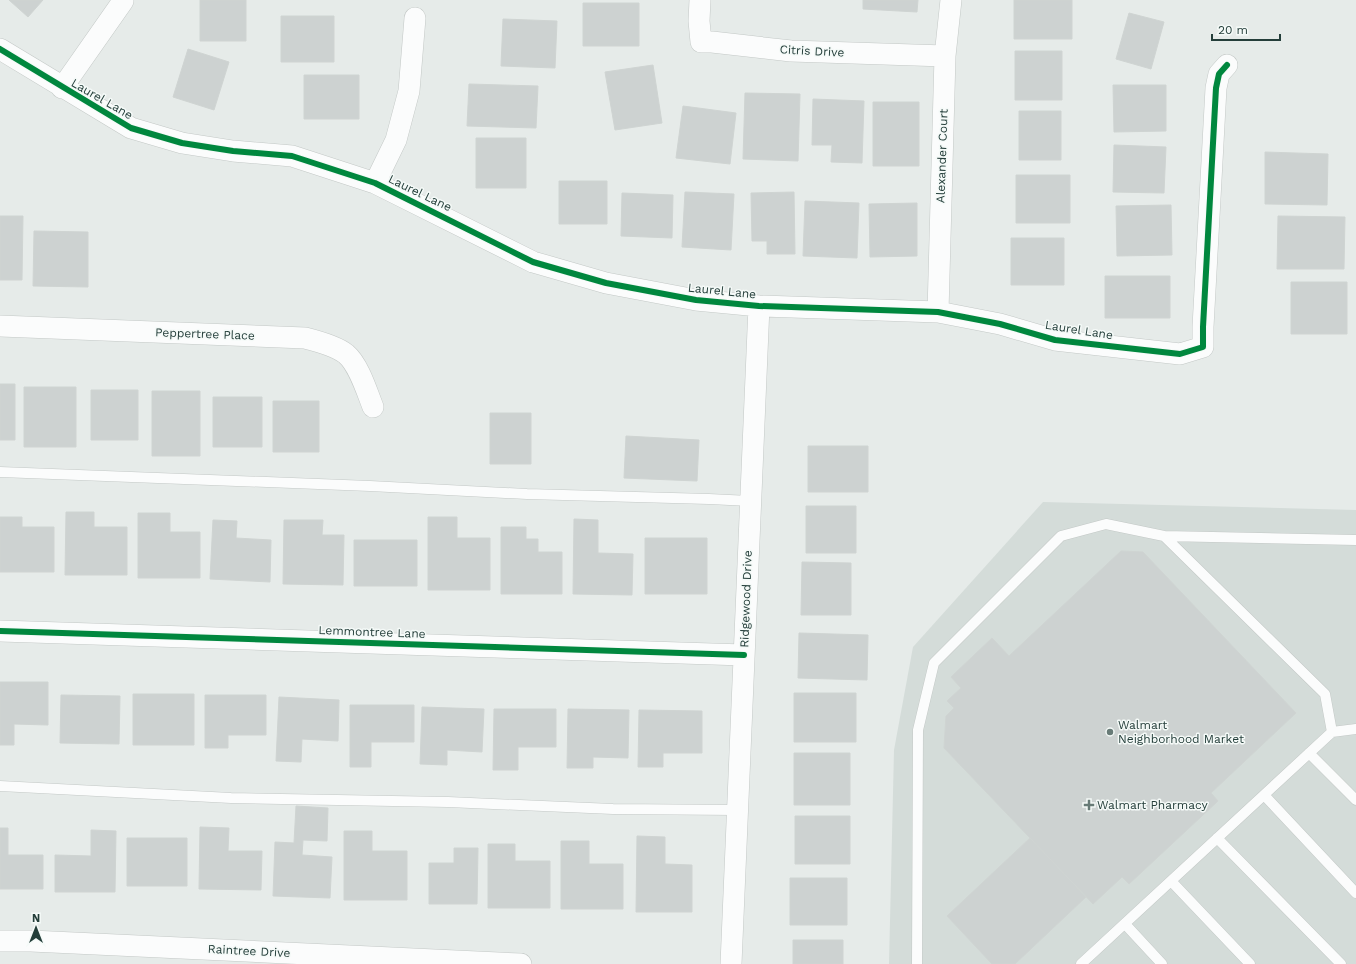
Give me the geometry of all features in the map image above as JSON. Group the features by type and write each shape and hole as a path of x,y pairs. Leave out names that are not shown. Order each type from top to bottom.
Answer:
{"street":[{"name":"Citris Drive","path":"700,0 699,21 701,42 791,51 945,56"},
{"name":"Alexander Court","path":"938,312 945,56 951,0"},
{"path":"62,88 123,1"},
{"path":"375,183 396,140 409,91 415,18"},
{"name":"Laurel Lane","path":"0,49 62,88 131,128 182,143 233,151 292,156 375,183 534,262 606,283 696,300 759,306 938,312 1000,324 1055,340 1180,354 1203,347 1216,88 1219,74 1227,65"},
{"name":"Ridgewood Drive","path":"730,964 759,306"},
{"name":"Peppertree Place","path":"0,326 305,338 321,342 346,354 358,370 373,407"},
{"name":"Lemmontree Lane","path":"0,631 744,655"},
{"name":"Raintree Drive","path":"0,941 521,964"}],"lane":[{"path":"0,472 370,486 527,494 709,499 750,502"},
{"path":"916,964 918,730 934,663 1061,536 1106,524 1164,536 1356,540"},
{"path":"1164,536 1324,694 1332,732"},
{"path":"1081,964 1332,732 1356,729"},
{"path":"1309,753 1356,800"},
{"path":"0,786 231,798 448,802 613,809 737,810"},
{"path":"1264,795 1356,893"},
{"path":"1217,838 1341,964"},
{"path":"1171,881 1250,964"},
{"path":"1125,924 1162,964"}],"shaded area":[{"path":"1043,502 1356,510 1356,964 889,964 894,750 913,647"}],"building":[{"path":"9,0 43,0 28,17"},
{"path":"200,0 246,0 246,41 200,41"},
{"path":"863,0 918,0 917,12 863,9"},
{"path":"1014,0 1072,0 1072,39 1014,39"},
{"path":"583,3 639,3 639,46 583,46"},
{"path":"1129,13 1164,22 1151,69 1116,59"},
{"path":"281,16 334,16 334,62 281,62"},
{"path":"503,19 557,21 555,68 501,66"},
{"path":"188,49 229,62 214,110 173,97"},
{"path":"1015,51 1062,51 1062,100 1015,100"},
{"path":"653,65 662,123 615,130 605,72"},
{"path":"304,75 359,75 359,119 304,119"},
{"path":"469,84 538,86 536,128 467,126"},
{"path":"1113,85 1166,85 1166,131 1114,132"},
{"path":"745,93 800,94 798,161 743,159"},
{"path":"813,99 864,101 862,163 831,162 832,145 812,145"},
{"path":"873,102 919,102 919,166 873,166"},
{"path":"683,106 736,113 730,164 676,158"},
{"path":"1019,111 1061,111 1061,160 1019,160"},
{"path":"476,138 526,138 526,188 476,188"},
{"path":"1114,145 1166,147 1164,193 1113,192"},
{"path":"1265,152 1328,154 1327,205 1265,204"},
{"path":"1016,175 1070,175 1070,223 1016,223"},
{"path":"559,181 607,181 607,224 559,224"},
{"path":"685,192 734,194 731,250 682,247"},
{"path":"794,192 795,254 767,254 767,241 752,241 751,193"},
{"path":"622,193 673,195 672,238 621,236"},
{"path":"805,201 859,203 857,258 803,256"},
{"path":"917,203 917,256 870,257 869,204"},
{"path":"1171,205 1172,255 1117,256 1116,206"},
{"path":"0,216 23,216 22,280 0,280"},
{"path":"1278,216 1345,217 1344,269 1277,269"},
{"path":"34,231 88,232 88,287 33,286"},
{"path":"1011,238 1064,238 1064,285 1011,285"},
{"path":"1105,276 1170,276 1170,318 1105,318"},
{"path":"1291,282 1347,282 1347,334 1291,334"},
{"path":"0,384 15,384 15,440 0,440"},
{"path":"24,387 76,387 76,447 24,447"},
{"path":"91,390 138,390 138,440 91,440"},
{"path":"152,391 200,391 200,456 152,456"},
{"path":"213,397 262,397 262,447 213,447"},
{"path":"273,401 319,401 319,452 273,452"},
{"path":"490,413 531,413 531,464 490,464"},
{"path":"626,436 699,440 697,481 624,478"},
{"path":"808,446 868,446 868,492 808,492"},
{"path":"806,506 856,506 856,553 806,553"},
{"path":"66,512 94,512 94,527 127,527 127,575 65,575"},
{"path":"138,513 170,513 170,532 200,532 200,578 138,578"},
{"path":"0,517 22,517 22,527 54,527 54,572 0,572"},
{"path":"428,517 457,517 457,538 490,538 490,590 428,590"},
{"path":"574,519 598,520 598,553 633,554 632,595 573,594"},
{"path":"213,520 237,521 236,538 271,540 270,582 210,579"},
{"path":"284,520 323,520 322,535 344,535 343,585 283,584"},
{"path":"501,527 526,527 526,539 538,539 538,552 562,552 562,594 501,594"},
{"path":"645,538 707,538 707,594 645,594"},
{"path":"354,540 417,540 417,586 354,586"},
{"name":"Walmart Neighborhood Market","path":"1121,551 1143,552 1296,713 1211,793 1218,801 1129,884 1122,877 1093,904 944,748 946,716 954,708 947,701 961,688 951,677 992,638 1009,656"},
{"path":"802,562 851,563 851,615 801,615"},
{"path":"799,633 868,635 867,680 798,678"},
{"path":"0,682 48,682 48,725 14,724 14,745 0,745"},
{"path":"794,693 856,693 856,742 794,742"},
{"path":"133,694 194,694 194,745 133,745"},
{"path":"61,695 120,696 119,744 60,743"},
{"path":"205,695 266,695 266,735 228,735 228,748 205,748"},
{"path":"279,697 339,700 338,741 302,739 301,762 276,761"},
{"path":"350,705 414,705 414,742 371,742 371,767 350,767"},
{"path":"422,707 484,709 482,752 447,750 447,765 420,764"},
{"path":"494,709 556,709 556,747 518,747 518,770 493,770"},
{"path":"568,709 629,710 628,758 593,757 593,768 567,768"},
{"path":"639,710 702,711 702,753 663,753 663,767 638,767"},
{"path":"794,753 850,753 850,805 794,805"},
{"path":"296,806 328,808 327,841 303,840 302,855 332,857 330,898 273,896 275,842 294,843"},
{"path":"795,816 850,816 850,864 795,864"},
{"path":"200,827 229,828 228,851 262,851 261,890 199,889"},
{"path":"0,828 8,828 8,855 43,855 43,889 0,889"},
{"path":"91,830 116,831 115,892 55,892 55,855 91,856"},
{"path":"344,831 372,831 372,851 407,851 407,900 344,900"},
{"path":"637,836 665,837 665,864 692,865 692,912 636,912"},
{"path":"127,838 187,838 187,886 127,886"},
{"path":"1030,838 1086,897 1015,964 992,964 947,916"},
{"path":"561,841 589,841 589,864 623,864 623,909 561,909"},
{"path":"488,844 515,844 515,861 550,861 550,908 488,908"},
{"path":"454,848 478,848 477,904 429,904 429,863 454,863"},
{"path":"790,878 847,878 847,925 790,925"},
{"path":"793,940 843,940 843,964 793,964"}],"cycle path":[{"path":"0,49 131,128 182,143 233,151 292,156 375,183 533,262 606,283 696,300 759,306 938,312 1000,324 1055,340 1180,354 1203,347 1216,88 1219,74 1227,65"},
{"path":"0,631 744,655"}],"place":[{"name":"Walmart Neighborhood Market","path":"1110,732"},
{"name":"Walmart Pharmacy","path":"1089,805"}]}
